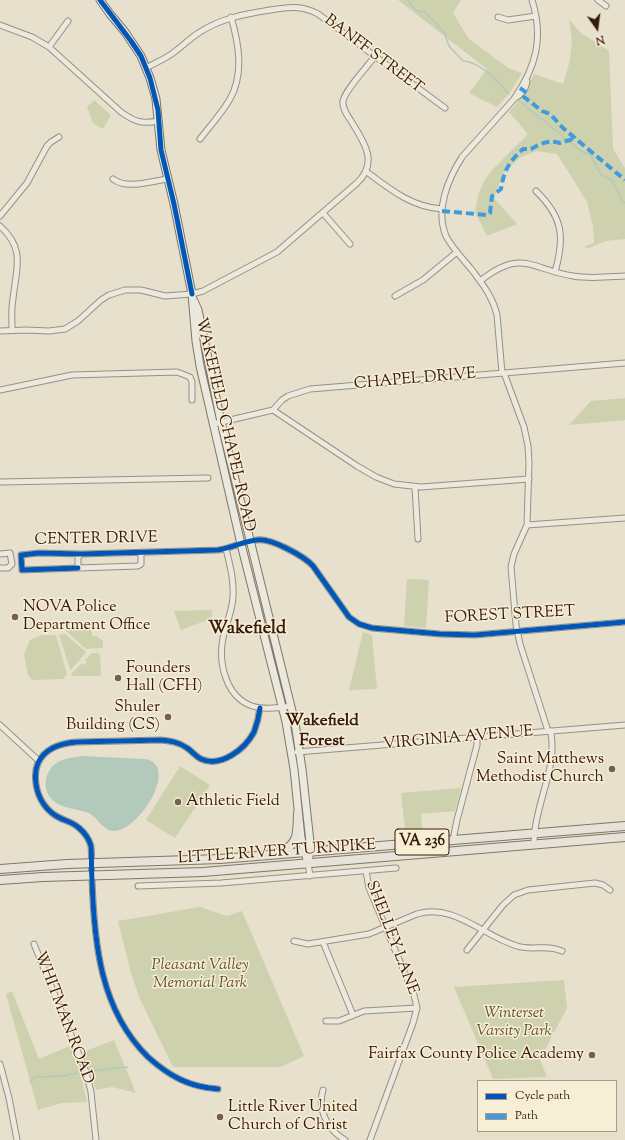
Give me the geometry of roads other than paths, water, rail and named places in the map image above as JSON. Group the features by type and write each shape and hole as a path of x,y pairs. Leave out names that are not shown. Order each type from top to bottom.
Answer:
{"main road":[{"name":"WAKEFIELD CHAPEL ROAD","path":"100,0 131,41 146,68 156,99 161,150 192,294 198,310 222,422 291,706 300,752 308,863"},
{"name":"WAKEFIELD CHAPEL ROAD","path":"192,294 192,310 197,352 292,753 301,838 307,852"},
{"path":"269,855 285,850 295,841 297,836 298,813"},
{"name":"LITTLE RIVER TURNPIKE","path":"0,869 92,863 220,859 625,826"},
{"name":"LITTLE RIVER TURNPIKE","path":"0,880 91,875 203,872 625,837"}],"street":[{"path":"532,0 536,16 536,47 526,87 524,91 516,97 468,149 459,162 447,185 442,210 442,220 446,235 457,252 488,290 496,307 503,373 525,432 528,446 529,479 527,525 514,554 511,567 514,604 520,644 550,731 552,741 551,762 537,818 534,833 534,844"},
{"path":"598,0 606,6"},
{"name":"BANFF STREET","path":"146,68 167,57 201,32 232,17 289,7 304,8 318,14 445,108"},
{"path":"498,17 508,20 536,16"},
{"path":"200,139 229,100 236,82 239,54 232,17"},
{"path":"49,47 68,21"},
{"path":"0,25 32,37 49,47 121,112 131,119 142,123 158,121"},
{"path":"0,331 49,331 65,328 78,321 101,300 125,290 141,290 165,296 192,294 203,291 277,252 357,183 367,172 368,158 366,146 348,116 343,104 345,96 375,56"},
{"path":"0,216 27,183 47,146 59,137"},
{"path":"367,172 408,201 442,210"},
{"path":"113,179 118,183 128,185 168,179"},
{"path":"536,191 549,205 556,217 560,229 561,247 555,272"},
{"path":"323,213 350,244"},
{"path":"0,226 13,241 18,256 18,271 12,301 12,330"},
{"path":"395,296 423,280 457,252"},
{"path":"480,280 495,269 515,263 530,264 555,272 584,278 625,276"},
{"name":"CHAPEL DRIVE","path":"273,410 288,396 310,389 625,363"},
{"path":"0,390 72,375 177,372 190,377 192,382 192,400"},
{"path":"213,424 273,410 376,477 394,484 415,487 529,479"},
{"path":"0,482 208,478"},
{"path":"415,487 418,539"},
{"path":"527,525 625,518"},
{"name":"FOREST STREET","path":"242,544 261,539 305,558 313,566 349,617 365,627 382,630 464,635 625,622"},
{"name":"CENTER DRIVE","path":"141,552 141,564 138,566 22,570 21,555 226,549 242,544"},
{"path":"226,549 234,587 230,613 222,643 224,672 229,686 237,697 249,705 260,708 282,708 291,706"},
{"name":"CENTER DRIVE","path":"0,554 10,553 12,564 8,568 0,568"},
{"name":"CENTER DRIVE","path":"78,568 78,557 82,554"},
{"path":"218,1089 202,1087 184,1082 168,1074 143,1052 126,1031 111,1002 99,963 93,917 91,846 83,831 53,814 43,804 35,782 35,773 39,761 52,749 66,743 161,740 172,741 187,748 200,759 207,761 219,760 234,754 242,748 256,727 260,708"},
{"path":"0,725 39,761"},
{"name":"VIRGINIA AVENUE","path":"292,753 625,725"},
{"path":"453,840 477,745 477,737"},
{"name":"WAKEFIELD CHAPEL ROAD","path":"308,863 310,876"},
{"path":"138,886 215,883 396,868"},
{"name":"SHELLEY LANE","path":"366,871 369,888 414,995 417,1008 413,1023 370,1140"},
{"path":"467,950 508,899 521,892 537,888 595,883 603,885 610,890"},
{"path":"294,941 308,944 369,934 417,914 424,912 437,912 452,915 507,942 522,947 551,947 562,951"},
{"path":"323,942 353,1015"},
{"name":"WHITMAN ROAD","path":"34,944 86,1072 91,1092 96,1140"},
{"path":"326,1021 339,1021 364,1011 417,1008"},
{"path":"0,1064 9,1098 17,1140"},
{"path":"323,1090 321,1101 326,1120 334,1132 345,1140"}],"waterway":[{"path":"407,0 417,11 425,12 444,32 449,46 463,61 482,68 509,94"},
{"path":"522,103 582,152 590,154 601,175 612,180 622,201 625,203"},
{"path":"91,1071 128,1067"},
{"path":"30,1082 35,1077 63,1076 77,1073"}],"place":[{"name":"NOVA Police Department Office","path":"15,617"},
{"name":"Founders Hall (CFH)","path":"118,678"},
{"name":"Shuler Building (CS)","path":"168,717"},
{"name":"Saint Matthews Methodist Church","path":"612,769"},
{"name":"Athletic Field","path":"178,802"},
{"name":"Fairfax County Police Academy","path":"592,1055"},
{"name":"Little River United Church of Christ","path":"220,1117"}],"district":[{"name":"Wakefield","path":"247,630"},
{"name":"Wakefield Forest","path":"322,732"}],"park label":[{"name":"Pleasant Valley Memorial Park","path":"200,975"},
{"name":"Winterset Varsity Park","path":"514,1023"}]}
